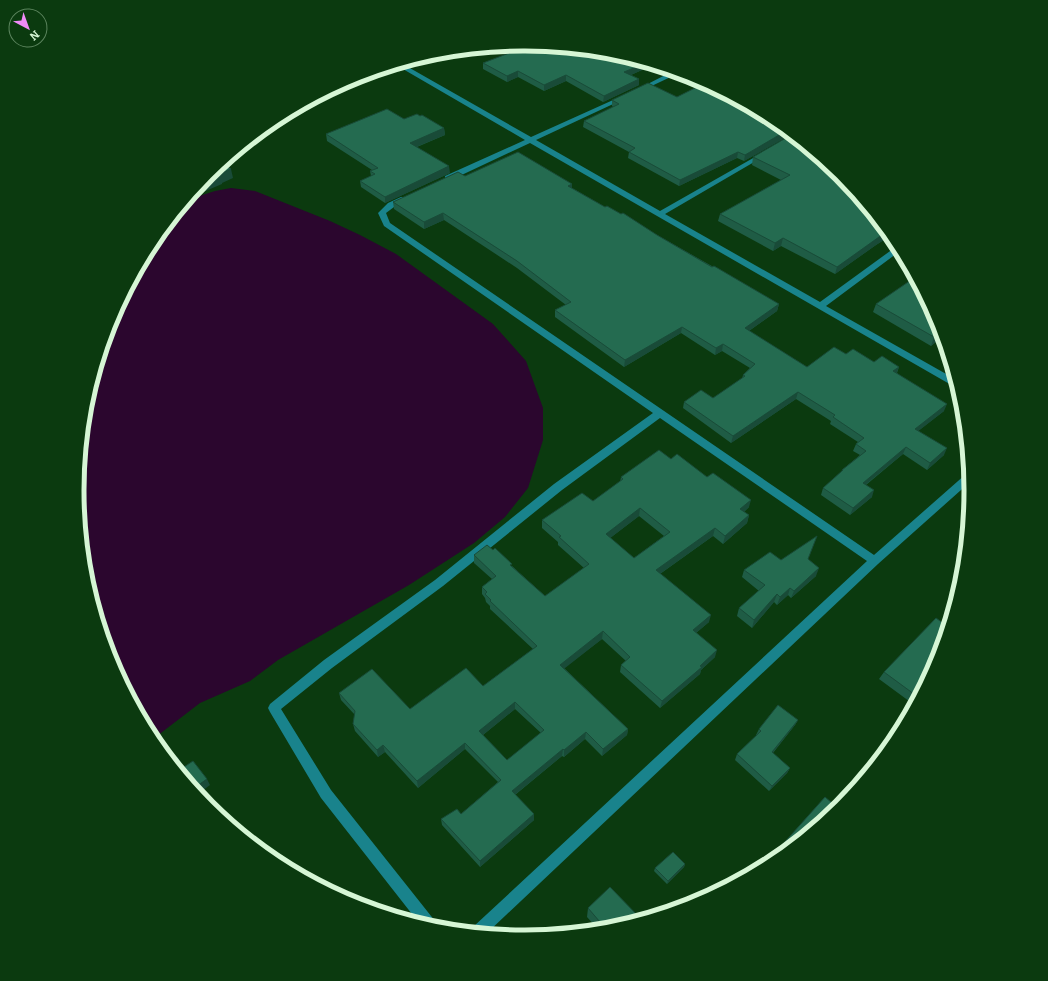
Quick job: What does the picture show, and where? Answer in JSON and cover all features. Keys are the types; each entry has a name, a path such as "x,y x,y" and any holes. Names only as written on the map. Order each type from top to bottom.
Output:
{"street":[{"path":"404,68 950,380"},
{"path":"440,182 669,76"},
{"path":"660,214 773,148"},
{"path":"412,195 391,205 382,213 387,224 874,561"},
{"path":"820,306 893,252"},
{"path":"424,919 326,794 274,708 328,664 439,583 558,487 660,413"},
{"path":"483,928 874,561 964,482"}],"shaded area":[{"path":"231,188 255,191 330,221 360,235 396,254 493,324 526,361 543,408 543,440 528,488 505,517 474,543 409,585 278,660 250,681 200,703 159,735 143,710 118,659 99,604 88,548 85,519 84,490 88,433 99,377 108,349 118,322 143,271 175,223 194,201 198,196"}],"building":[{"path":"513,51 553,52 610,59 638,66 624,72 639,79 604,96 566,75 544,85 518,71 507,76 483,63"},
{"path":"648,83 677,97 698,87 744,110 781,134 745,155 738,152 680,180 629,152 635,148 584,121 619,104 612,100"},
{"path":"387,109 404,119 417,114 420,116 422,115 444,128 410,143 449,166 385,197 360,181 375,174 370,171 378,168 326,134"},
{"path":"786,138 814,160 835,180 873,223 881,235 837,267 783,238 775,243 720,214 790,175 753,157"},
{"path":"518,152 572,184 568,186 605,207 607,206 621,214 623,213 657,235 779,304 745,328 807,367 834,347 846,354 853,349 874,362 882,356 899,367 893,371 947,404 915,429 947,448 930,463 906,447 863,483 874,490 853,508 823,488 842,470 866,451 856,444 864,438 833,417 835,415 798,392 733,436 684,402 701,390 713,398 745,376 743,375 755,364 723,344 716,348 682,327 625,360 555,310 571,302 517,261 443,213 424,222 393,202 458,172 465,176"},
{"path":"227,166 231,169 220,174"},
{"path":"910,281 935,336 934,337 876,304"},
{"path":"659,450 671,459 677,454 707,477 713,473 751,500 740,509 749,515 725,536 715,528 656,570 711,615 693,630 717,650 700,666 702,667 662,701 621,665 630,657 603,631 560,665 628,729 603,749 586,732 512,791 534,814 480,861 441,819 457,809 461,814 501,780 465,743 417,781 383,745 377,750 353,724 355,711 339,693 372,669 410,709 466,668 483,686 537,646 490,601 491,600 485,594 487,592 482,587 496,576 474,555 487,545 493,550 495,548 512,564 510,565 545,596 589,564 559,537 561,536 542,520 582,493 593,501 623,479 621,477","holes":["640,508 670,532 634,558 606,534","515,702 544,730 507,760 479,731"]},
{"path":"817,536 808,559 819,568 794,591 790,588 780,597 777,594 754,620 739,608 765,585 744,570 770,552 781,560"},
{"path":"936,618 943,623 930,659 913,694 884,672"},
{"path":"778,705 798,720 772,752 790,768 772,786 737,754 761,731 759,729"},
{"path":"177,757 184,767 193,761 207,779 198,785 175,758"},
{"path":"825,797 833,803 814,821 792,839 783,844"},
{"path":"673,852 685,864 668,881 655,868"},
{"path":"610,887 637,915 598,924 600,922 588,908"}]}
